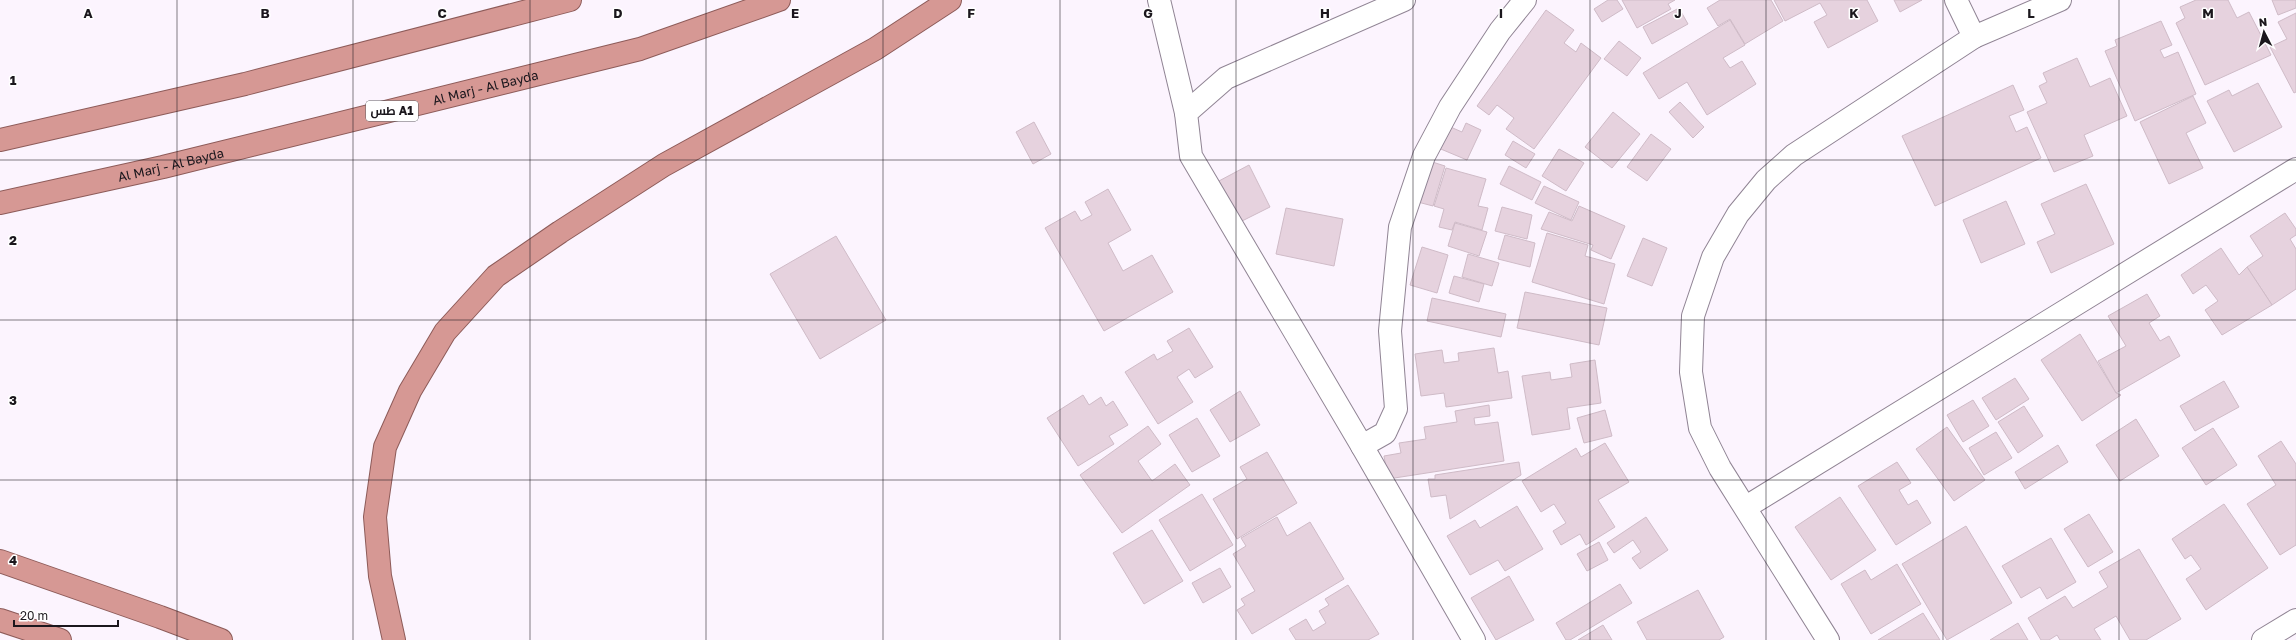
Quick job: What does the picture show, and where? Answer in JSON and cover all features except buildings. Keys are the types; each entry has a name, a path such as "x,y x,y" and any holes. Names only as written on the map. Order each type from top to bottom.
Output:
{"highway":[{"path":"0,140 245,84 570,0"},
{"name":"Al Marj - Al Bayda","path":"0,203 163,167 640,49 779,0"},
{"path":"394,640 380,576 375,517 385,447 410,391 445,332 496,276 560,232 664,165 875,49 950,0"},
{"path":"0,561 160,617 220,640"},
{"path":"0,620 60,640"},
{"path":"0,629 18,640"}],"street":[{"path":"1159,0 1186,113 1191,156 1362,446 1474,640"},
{"path":"1186,113 1226,78 1404,0"},
{"path":"1362,446 1385,433 1396,409 1390,331 1400,227 1424,156 1450,107 1500,31 1525,0"},
{"path":"1956,0 1974,37"},
{"path":"1828,640 1746,507 1720,468 1700,428 1691,372 1694,316 1713,257 1738,214 1766,180 1794,155 1974,37 2060,0"},
{"path":"1746,507 2296,169"},
{"path":"2263,640 2296,620"}]}
